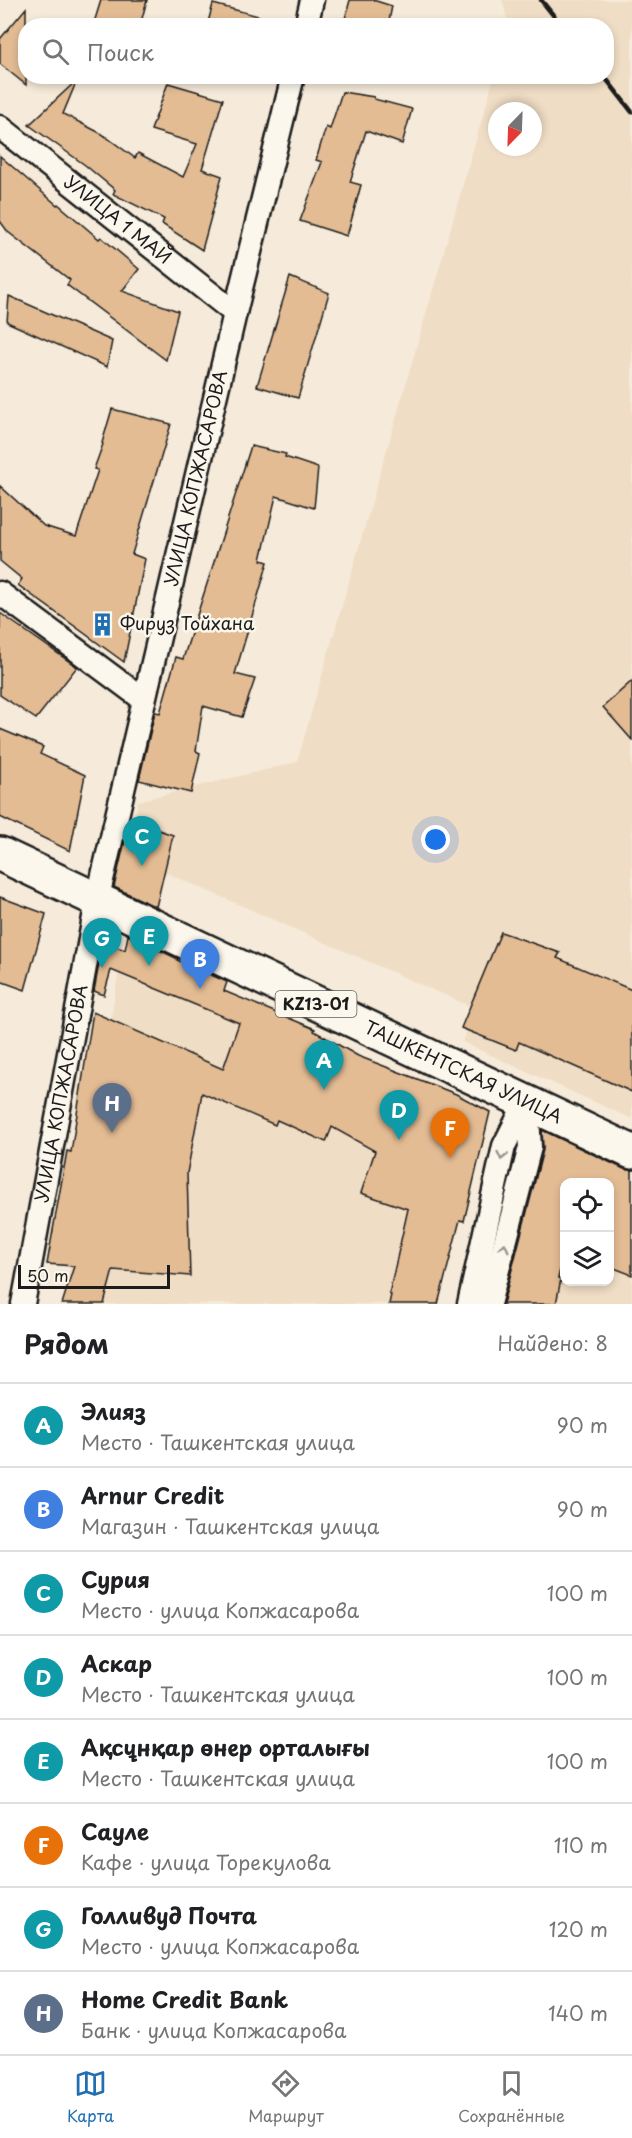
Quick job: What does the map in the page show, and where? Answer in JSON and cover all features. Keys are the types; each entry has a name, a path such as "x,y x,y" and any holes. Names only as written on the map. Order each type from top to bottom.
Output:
{"main road":[{"name":"ТАШКЕНТСКАЯ УЛИЦА","path":"0,854 632,1152"}],"street":[{"path":"308,18 312,0"},
{"name":"УЛИЦА КОПЖАСАРОВА","path":"23,1304 97,901 291,84"},
{"name":"УЛИЦА 1 МАЙ","path":"0,127 235,313"},
{"path":"0,593 144,700"},
{"path":"469,1304 504,1146 526,1102"},
{"path":"489,1304 530,1147 526,1102"}],"shaded area":[{"path":"502,0 632,0 632,1119 462,1042 476,1009 128,856 138,801 297,762 492,84 614,84 614,18 507,18"},
{"path":"120,963 469,1137 431,1304 64,1304"},
{"path":"558,1152 632,1186 632,1304 522,1304"}],"building":[{"path":"101,0 147,0 142,18 95,18"},
{"path":"350,0 373,0 392,6 390,18 345,18"},
{"path":"213,4 266,18 209,18"},
{"path":"26,8 26,18 18,18 18,79 0,64 0,39"},
{"path":"75,84 63,114 102,134 135,158 138,153 183,177 197,144 151,130 168,84 223,99 202,169 222,176 202,250 162,224 164,219 113,194 115,190 85,165 29,125"},
{"path":"342,92 374,97 374,99 412,109 402,144 366,131 350,182 361,185 347,236 300,221 322,162 316,160 326,127 330,129"},
{"path":"0,156 57,205 99,239 101,237 139,269 122,291 178,311 166,360 67,285 70,280 8,232 0,221"},
{"path":"290,277 329,293 298,398 257,386"},
{"path":"9,296 112,341 107,367 7,322"},
{"path":"112,409 171,424 132,554 145,559 124,662 18,585 22,579 0,561 0,486 44,526 76,536 98,470 94,469"},
{"path":"251,446 286,454 285,457 318,468 314,508 276,496 261,560 268,562 235,674 255,679 242,717 203,706 196,751 200,753 191,793 139,780 155,712 160,713 176,657 183,659"},
{"path":"0,613 77,667 36,719 0,695"},
{"path":"632,681 632,740 603,707"},
{"path":"0,729 43,747 40,754 85,775 70,851 0,817"},
{"path":"130,820 173,835 156,907 114,887"},
{"path":"0,897 46,914 25,990 0,981"},
{"path":"501,932 560,953 557,958 632,990 632,1092 519,1042 516,1050 461,1028"},
{"path":"128,935 227,982 224,991 315,1029 314,1031 358,1056 456,1094 490,1112 464,1221 460,1220 438,1304 389,1304 391,1295 389,1294 408,1209 361,1193 375,1151 332,1127 326,1142 277,1120 275,1125 202,1093 187,1173 190,1276 113,1270 104,1304 62,1304 74,1266 47,1264 67,1151 71,1152 93,1012 223,1069 239,1023 111,970 104,995 94,991 103,942 125,950"},
{"path":"542,1130 624,1169 632,1170 632,1275 614,1268 614,1178 560,1178 560,1270 558,1278 560,1284 556,1304 503,1304 543,1150"}],"railway":[{"path":"541,0 556,18"},
{"path":"610,84 632,112"}],"place":[{"name":"Фируз Тойхана","path":"102,624"},
{"name":"Сурия","path":"142,866"},
{"name":"Ақсұнқар өнер орталығы","path":"149,966"},
{"name":"Голливуд Почта","path":"102,968"},
{"name":"Arnur Credit","path":"200,989"},
{"name":"Элияз","path":"324,1090"},
{"name":"Home Credit Bank","path":"112,1133"},
{"name":"Аскар","path":"399,1140"},
{"name":"Сауле","path":"450,1158"}]}
